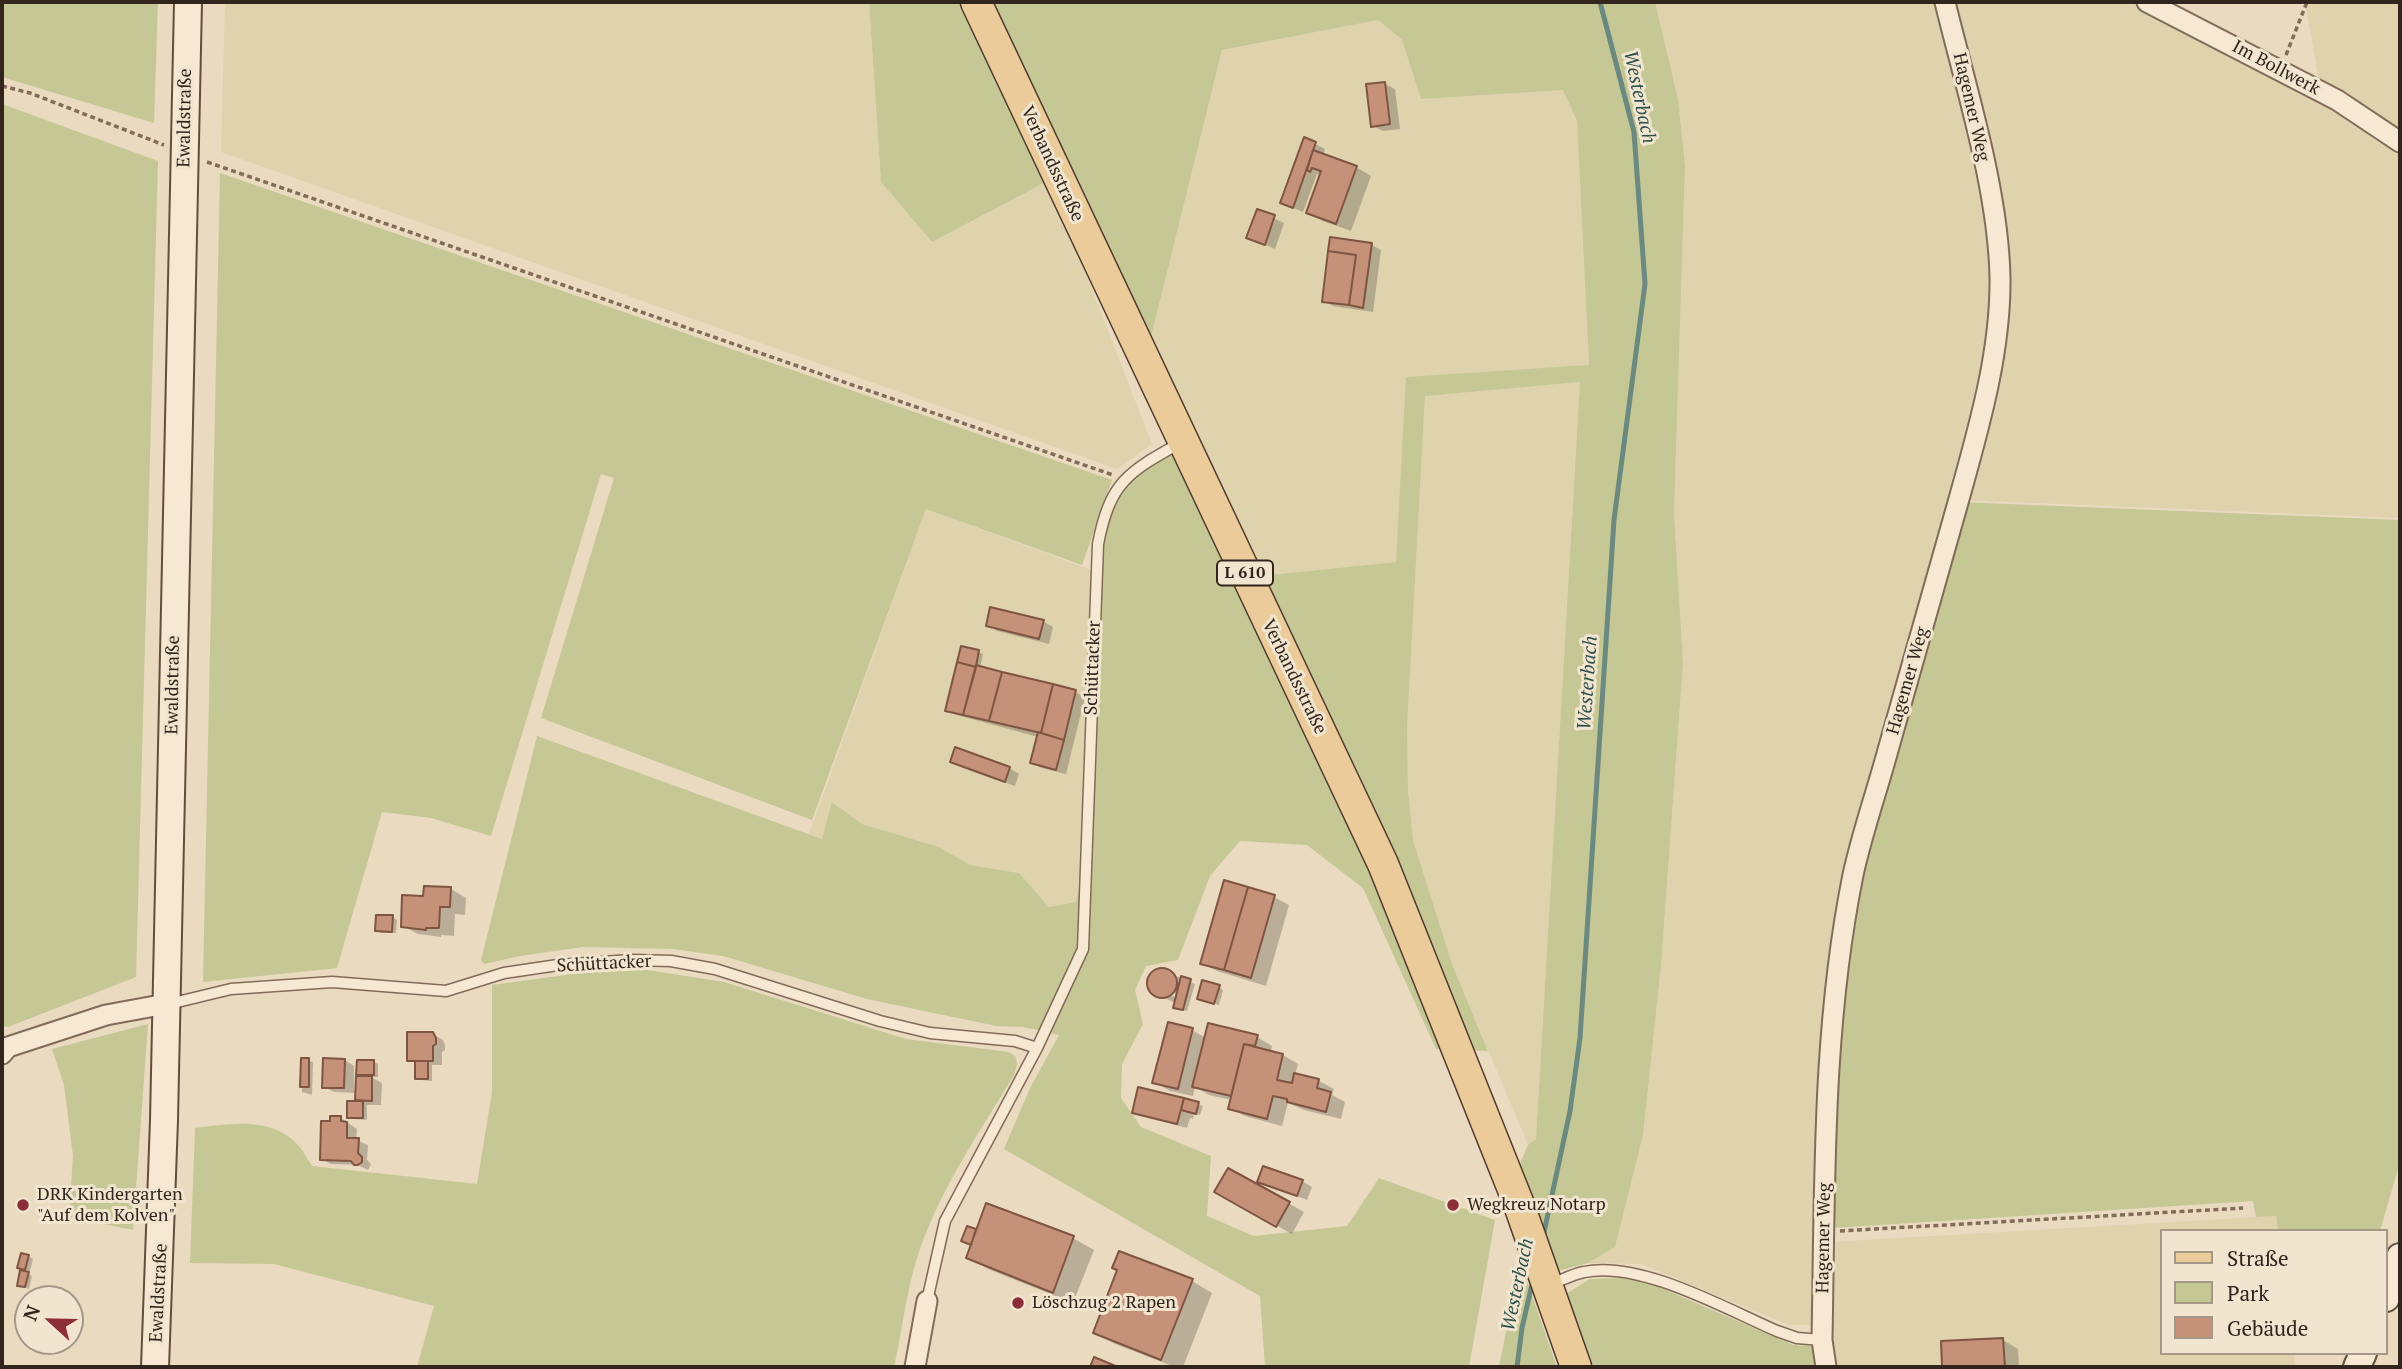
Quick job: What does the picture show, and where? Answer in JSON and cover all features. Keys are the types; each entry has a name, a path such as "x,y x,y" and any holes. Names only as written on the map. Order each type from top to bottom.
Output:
{"main road":[{"name":"Verbandsstraße","path":"976,2 1384,864 1541,1265 1576,1367"}],"street":[{"name":"Ewaldstraße","path":"155,1367 161,1239 188,2"},
{"name":"Hagemer Weg","path":"1826,1367 1822,1340 1828,1076 1839,951 1854,870 1974,443 1992,365 1997,320 1999,257 1990,189 1945,2"},
{"name":"Im Bollwerk","path":"2147,2 2337,100 2400,142"},
{"path":"4,1049 106,1015 166,1004"},
{"path":"2388,1292 2400,1256"},
{"name":"Schüttacker","path":"915,1367 927,1301"}],"lane":[{"name":"Schüttacker","path":"927,1301 945,1221 1037,1048 1083,949 1098,544 1108,506 1117,487 1125,479 1146,462 1182,442"},
{"name":"Schüttacker","path":"166,1004 231,989 332,982 446,991 504,973 558,965 632,960 671,961 715,969 880,1021 930,1033 1015,1041 1037,1048"},
{"path":"1541,1265 1584,1272 1618,1271 1645,1276 1777,1331 1797,1338 1822,1340"}],"path":[{"path":"2280,69 2307,2"},
{"path":"2,86 30,93 184,153 1125,479"},
{"path":"1824,1232 2243,1208"}],"shaded area":[{"path":"225,2 869,2 881,182 932,242 1044,183 1083,266 1152,444 1117,469 221,152"},
{"path":"1655,2 1940,2 1994,231 1990,365 1956,501 1816,1325 1789,1325 1641,1264 1588,1263 1615,1247 1643,1135 1661,966 1683,663 1674,513 1685,165 1678,99"},
{"path":"1947,2 2144,2 2400,143 2400,518 1961,500 2001,280"},
{"path":"2305,2 2400,2 2400,141 2319,81"},
{"path":"1378,20 1402,40 1421,99 1563,90 1577,121 1589,366 1407,377 1397,562 1260,576 1149,345 1222,50"},
{"path":"1580,382 1536,1139 1528,1145 1452,964 1413,840 1408,790 1407,727 1425,395"},
{"path":"926,509 1097,572 1096,817 1076,902 1049,907 1019,873 970,865 939,847 862,824 833,802 822,839 809,834"},
{"path":"2276,1216 2278,1229 2160,1229 2160,1355 2294,1355 2295,1367 1830,1367 1830,1242"}],"green space":[{"path":"2,2 158,2 154,123 2,77"},
{"path":"869,2 959,2 1044,183 932,242 881,182"},
{"path":"989,2 1655,2 1678,99 1685,165 1674,513 1683,663 1661,966 1643,1135 1615,1247 1588,1263 1557,1271 1519,1166 1528,1145 1536,1139 1580,382 1425,396 1407,727 1408,790 1413,840 1452,964 1488,1051 1436,1049 1363,888 1307,845 1240,841 1210,876 1178,960 1146,966 1135,990 1143,1024 1122,1064 1121,1098 1141,1127 1211,1156 1207,1216 1254,1236 1347,1226 1379,1178 1495,1220 1469,1367 1265,1367 1260,1296 1004,1149 1030,1088 1059,1035 1023,1027 996,1026 867,999 723,956 673,949 583,947 484,964 481,960 537,736 822,839 832,802 862,824 939,847 970,865 1019,873 1049,907 1076,902 1094,819 1098,544 1121,493 1137,473 1173,453 1274,665 1260,576 1396,562 1406,377 1589,365 1577,121 1563,90 1421,99 1402,40 1378,20 1222,50 1149,345"},
{"path":"2,104 158,161 136,977 8,1027 2,1026"},
{"path":"220,173 1112,480 1082,565 926,509 812,820 541,718 614,478 601,474 491,836 431,818 382,812 337,968 203,982"},
{"path":"1960,502 2400,520 2400,1162 2381,1229 2278,1229 2276,1216 2256,1217 2253,1201 1833,1228 1832,1074 1860,872"},
{"path":"641,969 724,982 906,1039 1009,1052 1016,1057 1014,1075 956,1170 931,1220 913,1272 894,1367 417,1367 434,1306 274,1264 190,1263 195,1128 235,1124 261,1125 285,1134 298,1145 312,1166 477,1184 492,1092 492,985 595,971"},
{"path":"148,1024 133,1230 69,1217 73,1156 64,1085 52,1049"},
{"path":"1520,1261 1557,1367 1499,1367"},
{"path":"1621,1278 1645,1281 1793,1345 1814,1346 1818,1367 1589,1367 1564,1295 1590,1279"}],"building":[{"path":"1385,82 1390,124 1371,127 1366,84"},
{"path":"1304,137 1316,142 1293,208 1280,203"},
{"path":"1313,150 1357,166 1336,224 1306,213 1321,171 1312,168 1310,172 1307,170"},
{"path":"1257,209 1275,215 1265,245 1246,238"},
{"path":"1330,237 1372,243 1363,308 1349,305 1356,255 1328,251"},
{"path":"1328,251 1356,255 1349,305 1322,302"},
{"path":"990,607 1044,620 1039,639 986,626"},
{"path":"961,646 979,650 976,667 957,662"},
{"path":"957,662 976,667 963,715 945,711"},
{"path":"976,665 1002,672 989,721 963,715"},
{"path":"1002,672 1053,684 1041,733 989,721"},
{"path":"1053,684 1076,690 1064,740 1041,733"},
{"path":"1038,732 1064,740 1056,770 1030,763"},
{"path":"955,747 1010,767 1005,782 950,762"},
{"path":"1224,880 1248,887 1224,970 1200,964"},
{"path":"424,886 451,887 450,907 440,907 439,928 426,930 401,927 402,895 423,896"},
{"path":"1248,887 1275,895 1251,978 1224,970"},
{"path":"376,915 393,915 392,932 375,931"},
{"path":"1162,968 1168,969 1176,977 1176,989 1168,997 1162,998 1156,997 1148,989 1147,983 1148,977 1156,969"},
{"path":"1181,976 1191,979 1183,1010 1173,1008"},
{"path":"1202,980 1220,985 1214,1004 1197,999"},
{"path":"1168,1022 1193,1028 1178,1089 1152,1083"},
{"path":"1208,1023 1258,1035 1255,1046 1244,1044 1231,1096 1192,1087"},
{"path":"407,1032 433,1032 436,1044 433,1046 433,1061 407,1061"},
{"path":"1244,1044 1283,1054 1277,1080 1292,1083 1294,1073 1319,1079 1317,1088 1331,1092 1326,1112 1273,1096 1267,1119 1228,1109"},
{"path":"301,1058 309,1058 309,1087 300,1087"},
{"path":"323,1058 345,1059 344,1088 322,1088"},
{"path":"357,1060 374,1060 374,1075 356,1075"},
{"path":"415,1061 428,1061 428,1079 415,1079"},
{"path":"356,1076 372,1076 372,1101 355,1100"},
{"path":"1138,1087 1184,1098 1177,1124 1132,1113"},
{"path":"1184,1098 1199,1102 1196,1114 1181,1110"},
{"path":"347,1101 363,1101 363,1118 347,1118"},
{"path":"330,1116 341,1116 341,1121 347,1122 347,1138 359,1138 358,1153 362,1162 358,1165 351,1161 320,1160 321,1121 330,1121"},
{"path":"1263,1166 1303,1180 1297,1196 1257,1182"},
{"path":"1228,1168 1290,1202 1276,1227 1214,1192"},
{"name":"Löschzug 2 Rapen","path":"986,1203 1074,1236 1053,1293 966,1258"},
{"path":"967,1226 976,1229 971,1245 961,1241"},
{"path":"1119,1251 1193,1279 1161,1360 1093,1333 1117,1270 1112,1268"},
{"path":"21,1253 29,1255 25,1270 17,1268"},
{"path":"20,1270 29,1272 26,1285 17,1285"},
{"path":"2003,1338 2005,1367 1942,1367 1941,1341"},
{"path":"1094,1357 1118,1367 1090,1367"}],"waterway":[{"name":"Westerbach","path":"1543,1237 1570,1111 1580,1038 1614,520 1645,284 1634,132 1600,2"},
{"name":"Westerbach","path":"1517,1367 1522,1328 1533,1280"}],"place":[{"name":"DRK Kindergarten \"Auf dem Kolven\"","path":"23,1205"},
{"name":"Wegkreuz Notarp","path":"1453,1205"},
{"name":"Löschzug 2 Rapen","path":"1018,1303"}]}
